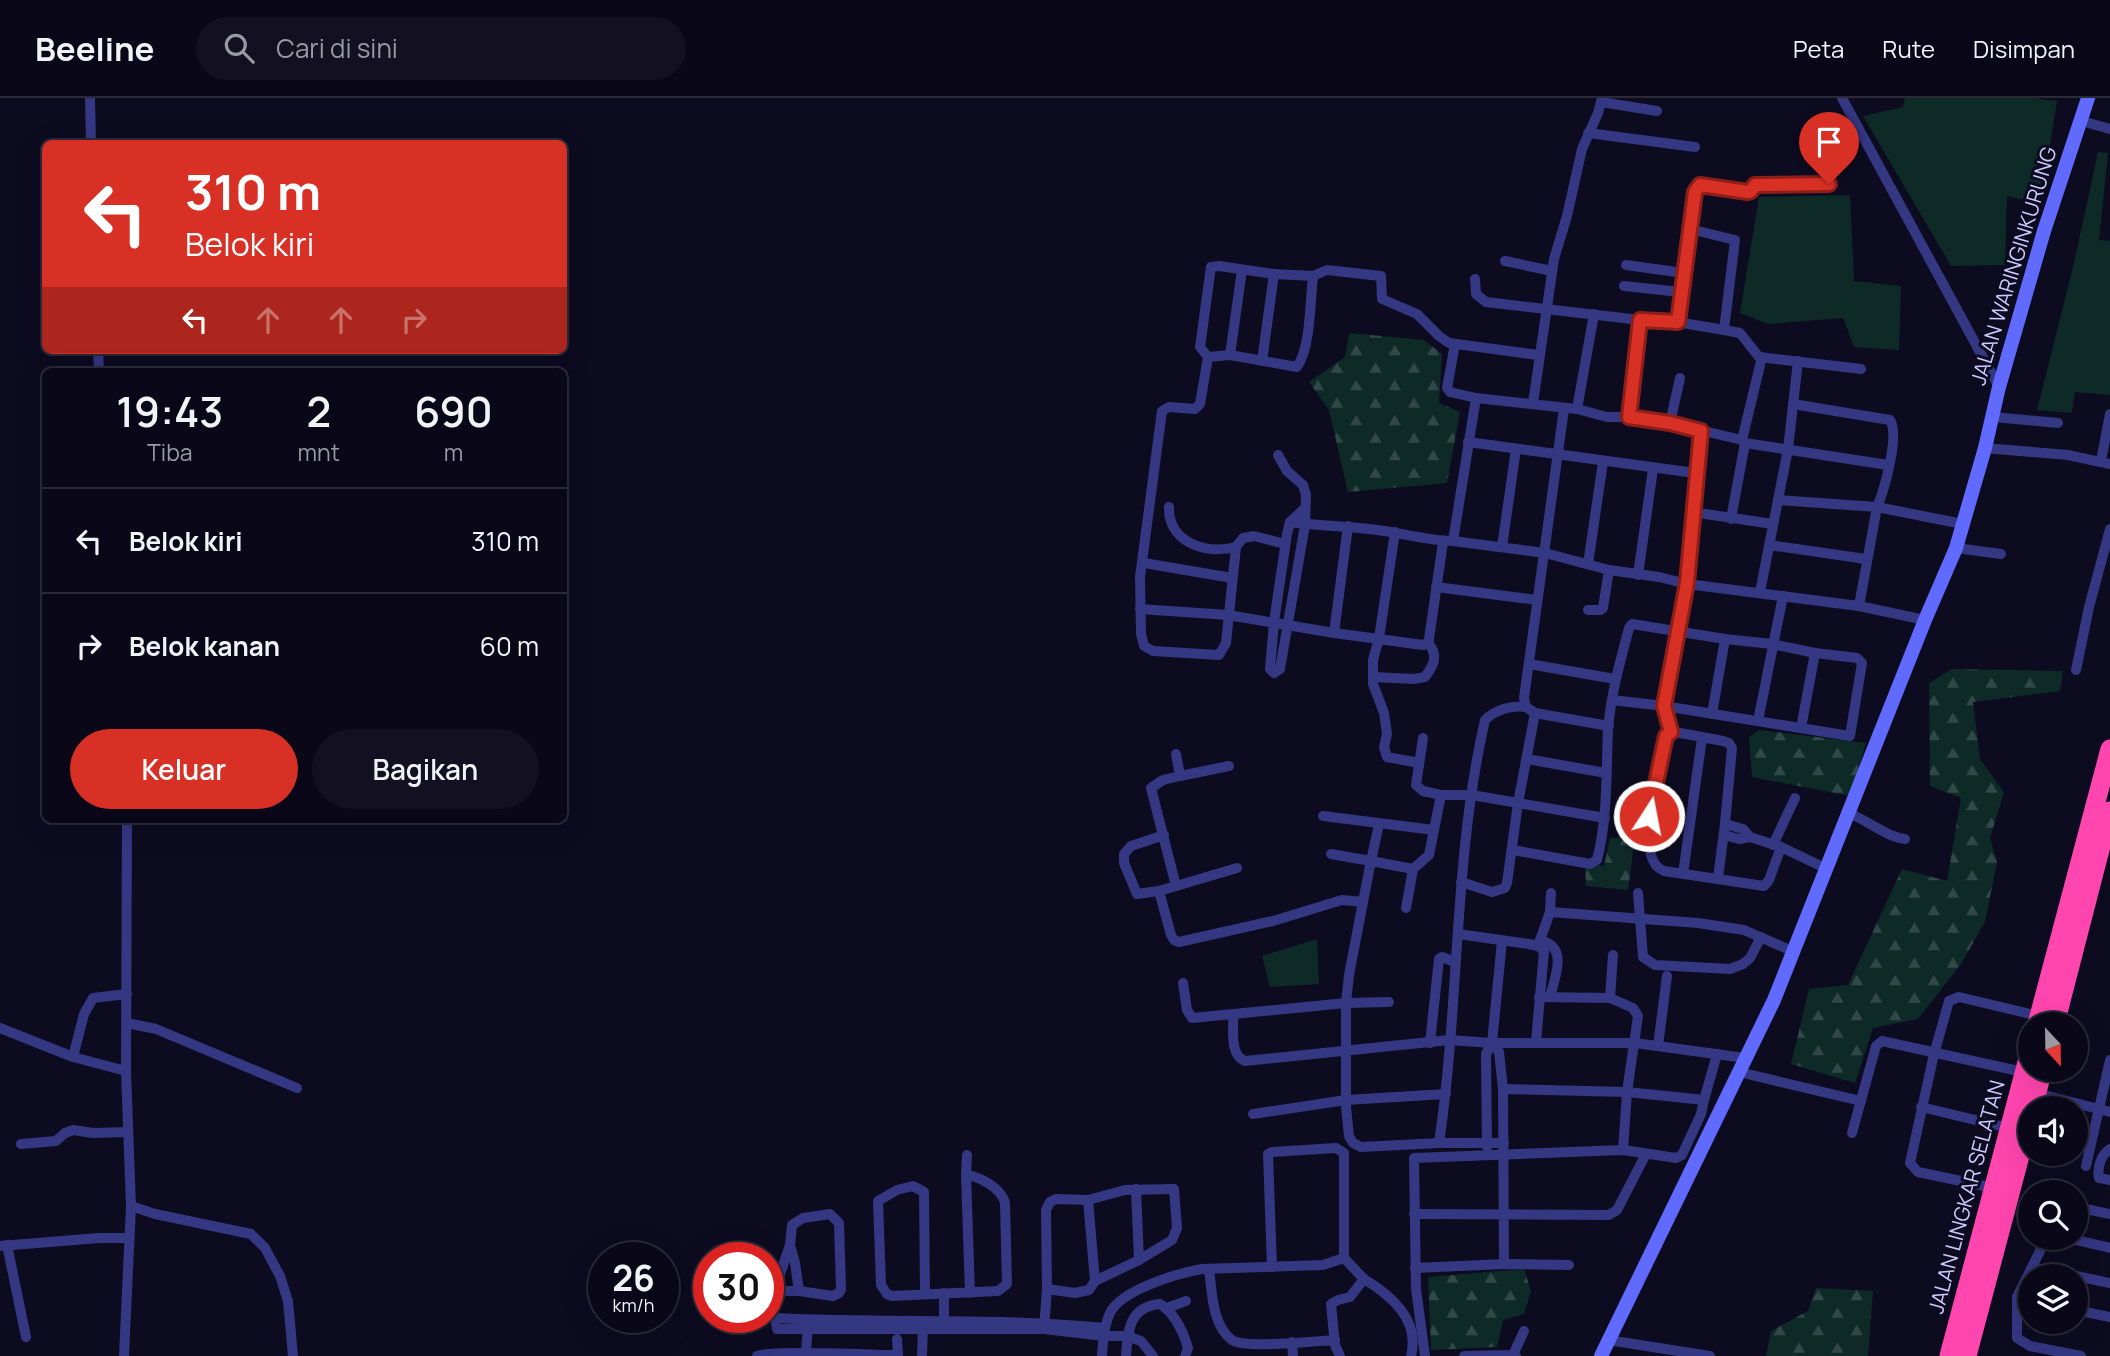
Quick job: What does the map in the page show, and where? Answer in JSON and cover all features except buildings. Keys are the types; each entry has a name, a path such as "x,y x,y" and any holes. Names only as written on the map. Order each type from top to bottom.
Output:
{"highway":[{"path":"2046,1012 2110,749"},
{"path":"2047,1012 2110,811"},
{"name":"JALAN LINGKAR SELATAN","path":"1950,1356 2009,1128 2028,1082"},
{"name":"JALAN LINGKAR SELATAN","path":"1967,1356 2018,1163"}],"street":[{"path":"90,98 90,140"},
{"path":"1842,98 1999,387"},
{"name":"JALAN WARINGINKURUNG","path":"1601,1356 1774,1000 1791,951 1956,548 2044,231 2088,98"},
{"path":"1532,403 1552,271 1576,169 1588,132 1602,100 1657,111"},
{"path":"2081,121 2110,129"},
{"path":"1588,132 1695,147"},
{"path":"1678,322 1695,192 1700,185 1748,192 1755,185 1829,184"},
{"path":"1690,229 1735,240 1724,330"},
{"path":"1505,261 1552,271"},
{"path":"1285,544 1254,536 1243,538 1236,547 1226,643 1219,655 1153,651 1144,646 1140,577 1144,564 1162,411 1169,407 1198,407 1208,357 1200,347 1209,269 1217,265 1274,274 1313,276 1327,270 1381,276 1382,299 1417,314 1439,336 1455,344 1538,355"},
{"path":"1626,265 1684,273"},
{"path":"1230,355 1242,270"},
{"path":"1262,362 1274,274"},
{"path":"1208,357 1230,355 1295,368 1299,366 1308,331 1313,276"},
{"path":"1475,279 1476,295 1486,302 1678,322 1724,330 1740,333 1762,358 1861,369"},
{"path":"1624,286 1681,292"},
{"path":"1577,409 1594,314"},
{"path":"1629,417 1640,320"},
{"path":"1455,344 1447,390 1476,398 1532,403 1577,409 1601,416 1670,423 1744,441 1888,465"},
{"path":"1731,519 1762,358"},
{"path":"1760,592 1788,449 1798,361"},
{"path":"1670,423 1680,378"},
{"path":"1373,677 1425,677 1435,657 1434,650 1428,643 1436,587 1448,541 1476,398"},
{"path":"1793,404 1890,420 1894,431 1866,559 1859,606"},
{"path":"1461,882 1492,892 1505,888 1527,759 1530,710 1524,698 1564,409"},
{"path":"1985,448 2068,455 2105,462 2110,414"},
{"path":"1993,416 2058,423"},
{"path":"1671,732 1664,706 1687,583 1695,473 1701,431"},
{"path":"1468,442 1695,473"},
{"path":"1502,547 1516,449"},
{"path":"1278,456 1287,471 1305,488 1305,524 1280,669 1274,673 1270,670 1274,622 1285,544 1290,522 1304,509"},
{"path":"1588,564 1603,461"},
{"path":"1638,575 1653,469"},
{"path":"1778,500 1877,507 1963,524"},
{"path":"1169,506 1171,527 1185,541 1226,550 1236,547"},
{"path":"1692,512 1773,524"},
{"path":"1290,522 1348,526 1545,553 1609,570 1859,606 1925,620"},
{"path":"1334,633 1348,526"},
{"path":"2076,670 2089,607 2110,529"},
{"path":"1395,532 1379,638 1373,660 1373,684 1384,713 1387,734 1384,747 1387,757 1419,763"},
{"path":"1769,545 1866,559"},
{"path":"1956,548 2001,554"},
{"path":"1144,564 1232,578"},
{"path":"1588,610 1603,608 1609,570"},
{"path":"1436,587 1537,600"},
{"path":"1758,721 1783,596"},
{"path":"1140,609 1228,615 1334,633 1415,644 1428,643"},
{"path":"1513,850 1592,864 1598,859 1605,818 1612,700 1615,679 1631,625 1638,623 1725,639 1772,644 1857,658 1863,663 1853,733 1849,736 1612,700"},
{"path":"1712,714 1725,639"},
{"path":"1801,728 1815,653"},
{"path":"1529,664 1615,679"},
{"path":"1439,1143 1446,1094 1461,882 1476,757 1485,720 1500,710 1515,706 1609,726"},
{"path":"1718,878 1732,748 1726,741 1671,732 1666,736 1651,800 1649,835 1652,857 1656,866 1664,872 1764,886 1769,880 1777,846 1795,798"},
{"path":"1423,738 1416,785 1418,788 1441,795 1472,795 1605,818"},
{"path":"1683,874 1702,738"},
{"path":"1176,754 1180,776"},
{"path":"1527,759 1606,773"},
{"path":"1176,886 1151,788 1163,780 1229,766"},
{"path":"1406,908 1413,869 1429,855 1441,795"},
{"path":"1849,813 1891,836 1905,839"},
{"path":"1323,816 1434,830"},
{"path":"124,1356 131,1206 126,1071 127,823"},
{"path":"1379,824 1347,984 1346,1100 1349,1136 1356,1145 1439,1143 1487,1149"},
{"path":"1725,830 1743,829 1750,836 1825,868"},
{"path":"1164,835 1131,846 1124,857 1135,893 1160,891 1237,868"},
{"path":"1331,854 1413,869"},
{"path":"1160,891 1171,935 1179,942 1273,921 1342,900 1363,902"},
{"path":"1536,1042 1544,997 1545,954 1539,943 1549,912 1551,893"},
{"path":"1638,893 1643,957 1655,965 1723,970 1735,968 1750,958 1761,937"},
{"path":"1549,912 1698,923 1744,930 1791,951"},
{"path":"1458,934 1539,943"},
{"path":"1487,1149 1486,1054 1492,1044 1502,940"},
{"path":"1610,998 1613,955"},
{"path":"1430,1043 1439,959 1442,957 1455,962"},
{"path":"1658,1046 1667,976"},
{"path":"1183,983 1187,1010 1192,1018 1346,1003 1389,1002"},
{"path":"73,1056 84,1014 93,998 127,994"},
{"path":"1994,1188 1918,1172 1910,1163 1934,1054 1947,1005 1952,998 1959,996 2018,1013"},
{"path":"1544,997 1610,998 1637,1012 1623,1150"},
{"path":"1233,1015 1235,1053 1241,1060 1254,1061 1449,1040 1492,1044 1635,1042 1717,1054 1742,1065 1861,1101"},
{"path":"1432,1017 1452,1019"},
{"path":"127,1023 156,1029 297,1088"},
{"path":"0,1028 73,1056 126,1071"},
{"path":"1852,1133 1876,1046 1880,1041 1885,1040 1934,1054 2018,1068"},
{"path":"1492,1044 1499,1052 1503,1089 1504,1264"},
{"path":"1413,1158 1504,1149 1623,1150 1676,1158 1682,1155 1700,1114 1717,1054"},
{"path":"2088,1153 2110,1060"},
{"path":"1503,1089 1627,1092 1704,1100"},
{"path":"1253,1114 1346,1100 1446,1094"},
{"path":"1921,1107 2009,1128"},
{"path":"1487,1110 1503,1108"},
{"path":"2088,1108 2110,1112"},
{"path":"21,1144 56,1141 73,1130 93,1133 128,1132"},
{"path":"1413,1143 1416,1180 1415,1268 1425,1356"},
{"path":"1272,1267 1268,1154 1336,1148 1344,1153 1344,1258 1405,1314 1410,1322 1413,1338 1410,1356"},
{"path":"2110,1149 2101,1158 2098,1175 2099,1178 2110,1180"},
{"path":"1414,1214 1612,1214 1617,1210 1646,1154"},
{"path":"967,1155 970,1293"},
{"path":"925,1294 925,1194 922,1189 913,1186 897,1190 878,1201 881,1284 890,1295 998,1292 1007,1284 1005,1203 1002,1195 978,1177 966,1175"},
{"path":"1045,1326 1048,1204 1056,1199 1088,1200 1125,1189 1171,1187 1175,1191 1175,1236 1172,1240 1139,1261 1096,1281 1090,1290 1083,1293 1047,1289"},
{"path":"1136,1189 1139,1261"},
{"path":"1088,1200 1096,1281"},
{"path":"131,1206 155,1214 251,1234 269,1255 280,1276 288,1301 293,1356"},
{"path":"2088,1209 2110,1214"},
{"path":"784,1262 790,1245 792,1224 803,1218 830,1214 838,1220 840,1291 833,1296 784,1291"},
{"path":"26,1337 4,1246 129,1238"},
{"path":"2088,1243 2110,1248"},
{"path":"790,1245 799,1291"},
{"path":"1102,1356 1110,1312 1118,1303 1154,1284 1183,1273 1205,1269 1323,1265 1344,1258"},
{"path":"1415,1268 1504,1264 1569,1265"},
{"path":"1205,1269 1222,1328 1232,1340 1249,1345 1335,1340"},
{"path":"1340,1356 1330,1312 1331,1304 1350,1297 1364,1279"},
{"path":"2088,1279 2110,1283"},
{"path":"944,1293 944,1322"},
{"path":"2017,1297 2017,1338 2030,1346 2081,1356"},
{"path":"1167,1308 1186,1301"},
{"path":"1126,1356 1124,1336 1134,1316 1148,1305 1160,1304 1167,1308 1187,1344 1188,1353 1185,1356"},
{"path":"2088,1312 2110,1317"},
{"path":"784,1320 808,1324 1045,1326"},
{"path":"923,1326 944,1322 1106,1329 1141,1341 1153,1356"},
{"path":"806,1352 808,1324"},
{"path":"922,1356 923,1326"},
{"path":"1464,1356 1514,1355 1524,1331"},
{"path":"1108,1356 1110,1341 1124,1336"},
{"path":"757,1356 763,1353 781,1356 806,1352 828,1356 898,1356 897,1339"},
{"path":"1608,1340 1710,1356"},
{"path":"1292,1342 1293,1356"}],"green space":[{"path":"1905,98 2033,98 2057,101 2046,171 2033,202 2007,196 2005,265 1951,266 1863,116 1903,107"},
{"path":"2098,152 2108,153 2099,240 2110,241 2110,395 2075,392 2072,413 2037,410 2074,263"},
{"path":"1850,195 1854,281 1901,286 1899,350 1854,347 1843,318 1768,324 1740,313 1759,197"},
{"path":"1349,333 1424,340 1442,354 1439,403 1460,412 1447,483 1348,492 1329,410 1309,382 1345,357"},
{"path":"1952,669 2063,671 2060,691 1973,702 1980,759 2004,792 1990,838 1997,862 1985,922 1961,964 1918,1019 1873,1028 1855,1083 1791,1064 1809,989 1848,985 1902,869 1947,881 1961,798 1930,786 1929,683"},
{"path":"1759,730 1866,743 1850,796 1752,777 1749,737"},
{"path":"1635,837 1628,890 1586,886 1585,863 1604,866 1610,838"},
{"path":"1317,939 1319,984 1270,987 1262,956"},
{"path":"1524,1269 1531,1291 1524,1314 1503,1320 1497,1347 1431,1350 1428,1277"},
{"path":"1816,1288 1873,1291 1868,1356 1766,1356 1771,1331 1808,1311"}],"route":[{"path":"1649,816 1666,736 1671,732 1664,706 1687,583 1695,473 1701,431 1629,417 1640,320 1678,322 1695,192 1700,185 1748,192 1755,185 1829,184"}]}
